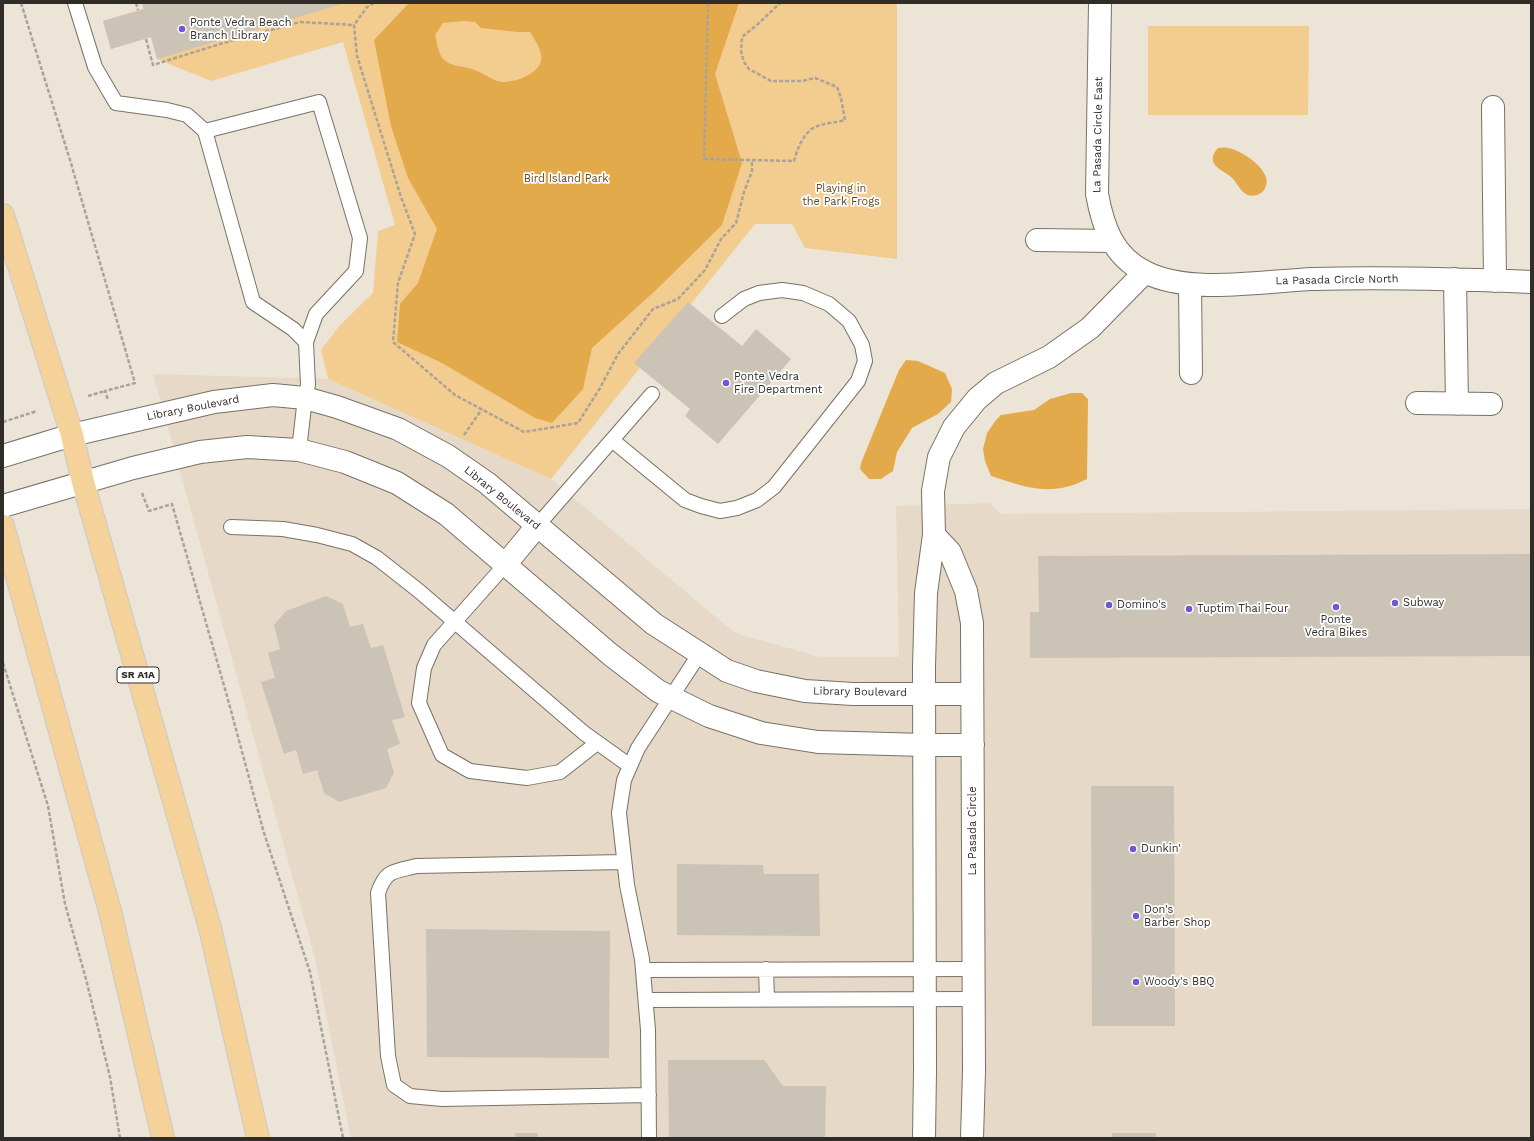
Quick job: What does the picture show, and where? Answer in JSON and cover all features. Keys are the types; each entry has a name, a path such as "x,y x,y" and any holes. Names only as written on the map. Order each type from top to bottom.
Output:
{"main road":[{"name":"SR A1A","path":"3,215 72,435 83,482 210,928 258,1138"},
{"path":"3,526 111,915 163,1138"}],"street":[{"name":"La Pasada Circle East","path":"1100,3 1097,194 1101,218 1111,242 1130,262 1146,272"},
{"path":"1493,107 1495,281"},
{"path":"1037,240 1111,242"},
{"path":"924,1138 924,693 926,593 934,535 933,491 939,457 954,427 977,399 996,383 1049,357 1090,328 1146,272"},
{"name":"La Pasada Circle North","path":"1146,272 1172,282 1208,285 1313,279 1455,279 1531,282"},
{"path":"1455,279 1456,404"},
{"path":"1190,284 1191,373"},
{"name":"Library Boulevard","path":"3,456 116,423 214,402 273,395 305,398 337,407 398,429 448,456 487,483 654,624 727,671 756,682 805,691 853,694 972,694"},
{"path":"1417,403 1491,404"},
{"path":"3,506 133,468 200,452 247,447 299,450 345,462 397,483 446,514 611,655 658,691 709,716 761,733 818,742 973,745"},
{"path":"505,565 537,526"},
{"name":"La Pasada Circle","path":"934,535 950,552 966,591 972,623 974,968 972,1138"}],"lane":[{"path":"75,3 95,67 116,103 167,110 187,115 205,131 253,302 293,329 306,342"},
{"path":"205,131 319,102 360,238 356,270 316,314 306,342 308,385 299,450"},
{"path":"612,440 685,500 702,506 720,510 737,508 757,500 774,487 858,381 865,361 862,345 849,321 829,304 803,292 782,290 759,293 744,299 722,316"},
{"path":"537,526 652,394"},
{"path":"231,527 283,529 317,535 352,544 377,558 420,591 584,734 630,766"},
{"path":"505,565 434,645 424,668 419,703 442,754 470,771 527,778 560,772 597,742"},
{"path":"649,1138 648,1030 646,1000 642,959 627,885 619,813 624,780 638,748 670,697 700,654"},
{"path":"624,862 416,866 390,873 382,881 378,893 388,1056 394,1084 410,1096 442,1099 649,1095"},
{"path":"643,970 974,968"},
{"path":"766,969 768,999"},
{"path":"646,1000 974,999"}],"path":[{"path":"21,3 70,160 135,383 105,391 116,423"},
{"path":"136,3 138,10"},
{"path":"374,3 368,7 354,25 357,56 401,197 416,234 398,282 393,342 455,395 524,432 578,423 600,388 618,354 653,309 678,299 705,270 722,239 736,223 744,192 752,171 752,160"},
{"path":"708,3 704,159 794,161 806,135 815,127 846,120 837,88 815,78 802,81 771,81 749,69 744,62 741,51 742,37 780,3"},
{"path":"146,39 153,65 220,44 300,22 354,25"},
{"path":"462,437 482,409"},
{"path":"133,468 148,511 172,504 227,696 264,833 310,972 343,1138"},
{"path":"3,663 48,806 65,904 86,979 110,1077 120,1138"}],"shaded area":[{"path":"409,3 739,3 715,74 742,163 722,225 656,290 592,348 583,389 552,423 535,418 442,363 397,342 400,304 418,283 437,229 408,178 391,126 374,40","holes":["464,21 475,22 481,28 530,32 538,45 541,54 539,66 529,75 522,78 509,82 500,82 475,70 446,62 440,54 435,35 443,23"]},
{"path":"1218,148 1234,150 1256,163 1266,177 1267,183 1263,191 1257,195 1248,195 1231,177 1219,169 1213,162 1214,154"},
{"path":"906,360 918,361 945,373 952,389 951,402 938,414 912,428 897,452 893,471 881,479 869,479 860,469 861,463 899,370"},
{"path":"153,374 328,379 551,479 735,633 820,657 899,657 896,506 990,503 1000,514 1531,509 1531,1138 351,1138 315,958"},
{"path":"1071,393 1082,393 1088,399 1087,479 1074,485 1062,488 1039,489 991,476 985,461 983,449 987,433 996,420 1001,415 1034,410 1050,399"}],"green space":[{"name":"Bird Island Park","path":"142,3 897,3 897,259 805,248 792,224 755,224 551,479 328,379 321,350 340,325 373,293 378,231 395,225 343,42 211,81 157,59 151,37 111,49 103,21 143,9"},
{"path":"1148,26 1309,26 1308,115 1148,115"}],"building":[{"name":"Ponte Vedra Beach Branch Library","path":"142,3 345,3 157,59 151,37 111,49 103,21 144,9"},
{"path":"688,302 742,346 756,329 791,359 718,444 685,416 690,409 634,363"},
{"path":"1531,554 1531,656 1030,658 1030,612 1039,612 1038,556"},
{"path":"326,596 343,604 350,627 363,624 371,648 383,645 405,717 392,720 400,744 387,749 394,773 386,788 339,802 324,793 317,770 303,774 296,750 284,754 261,682 275,678 268,653 280,649 274,625 286,611"},
{"path":"1091,786 1174,786 1175,1026 1092,1026"},
{"path":"677,864 763,865 764,874 819,874 820,936 677,935"},
{"path":"426,929 610,931 609,1058 427,1057"},
{"path":"668,1060 764,1060 783,1086 826,1086 825,1138 669,1138"},
{"path":"515,1133 538,1133 538,1138 515,1138"},
{"path":"1112,1133 1156,1133 1156,1138 1112,1138"}],"place":[{"name":"Ponte Vedra Beach Branch Library","path":"182,29"},
{"name":"Ponte Vedra Fire Department","path":"726,383"},
{"name":"Subway","path":"1395,603"},
{"name":"Domino's","path":"1109,605"},
{"name":"Ponte Vedra Bikes","path":"1336,607"},
{"name":"Tuptim Thai Four","path":"1189,609"},
{"name":"Dunkin'","path":"1133,849"},
{"name":"Don's Barber Shop","path":"1136,916"},
{"name":"Woody's BBQ","path":"1136,982"}],"park label":[{"name":"Playing in the Park Frogs","path":"841,195"}]}
